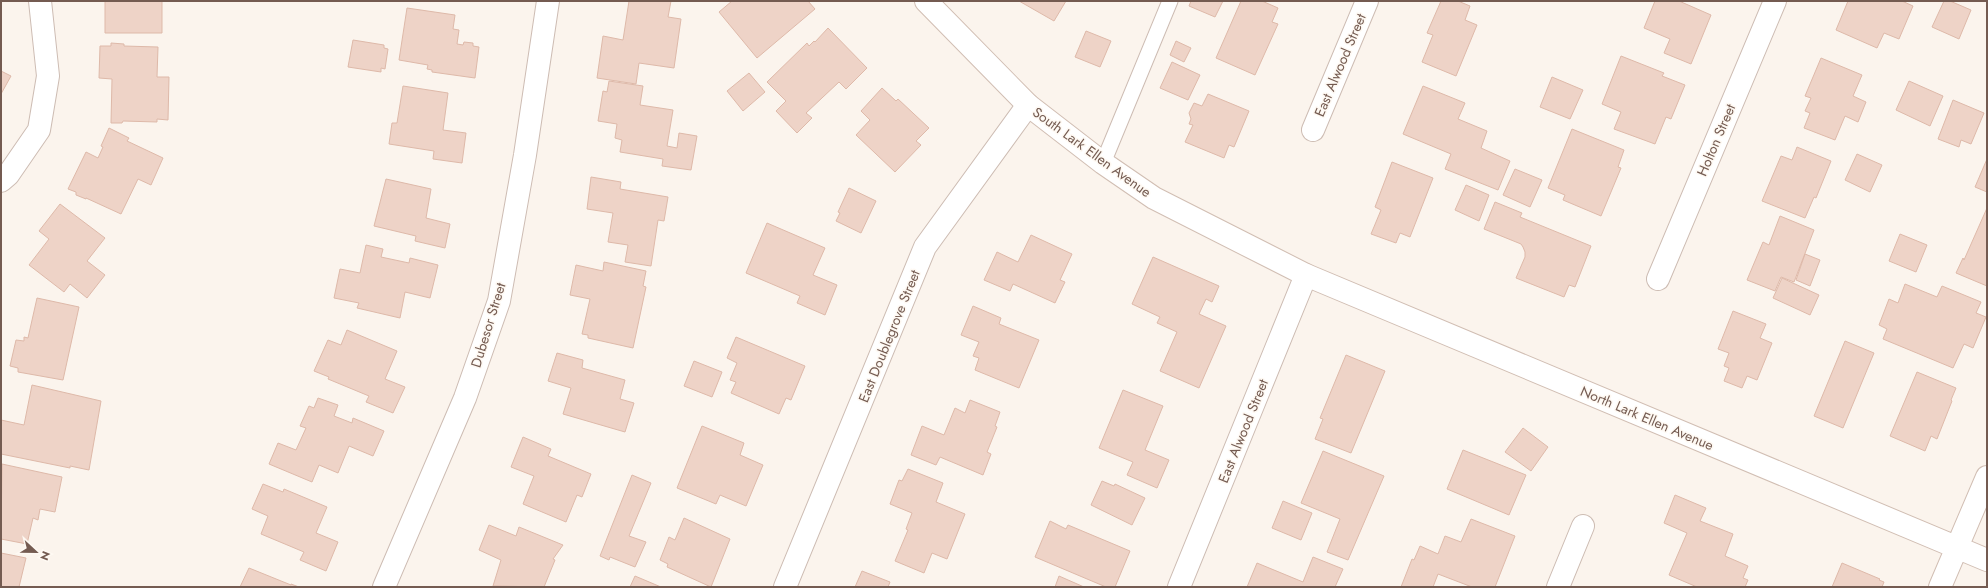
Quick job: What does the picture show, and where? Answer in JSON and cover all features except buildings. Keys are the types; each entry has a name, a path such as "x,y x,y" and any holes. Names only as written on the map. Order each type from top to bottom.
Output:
{"street":[{"path":"1,181 8,176 39,130 48,76 40,1"},
{"name":"Dubesor Street","path":"384,587 465,398 498,301 525,155 548,1"},
{"name":"South Lark Ellen Avenue","path":"926,1 1028,105 1103,163 1154,198 1306,275"},
{"name":"East Alwood Street","path":"1313,130 1367,1"},
{"name":"Holton Street","path":"1658,279 1774,1"},
{"name":"East Doublegrove Street","path":"785,587 925,247 1028,105"},
{"name":"East Alwood Street","path":"1179,587 1306,275"},
{"name":"North Lark Ellen Avenue","path":"1306,275 1987,560"},
{"path":"1940,587 1987,477"},
{"path":"1558,587 1583,526"}],"lane":[{"path":"1103,163 1170,1"}]}
